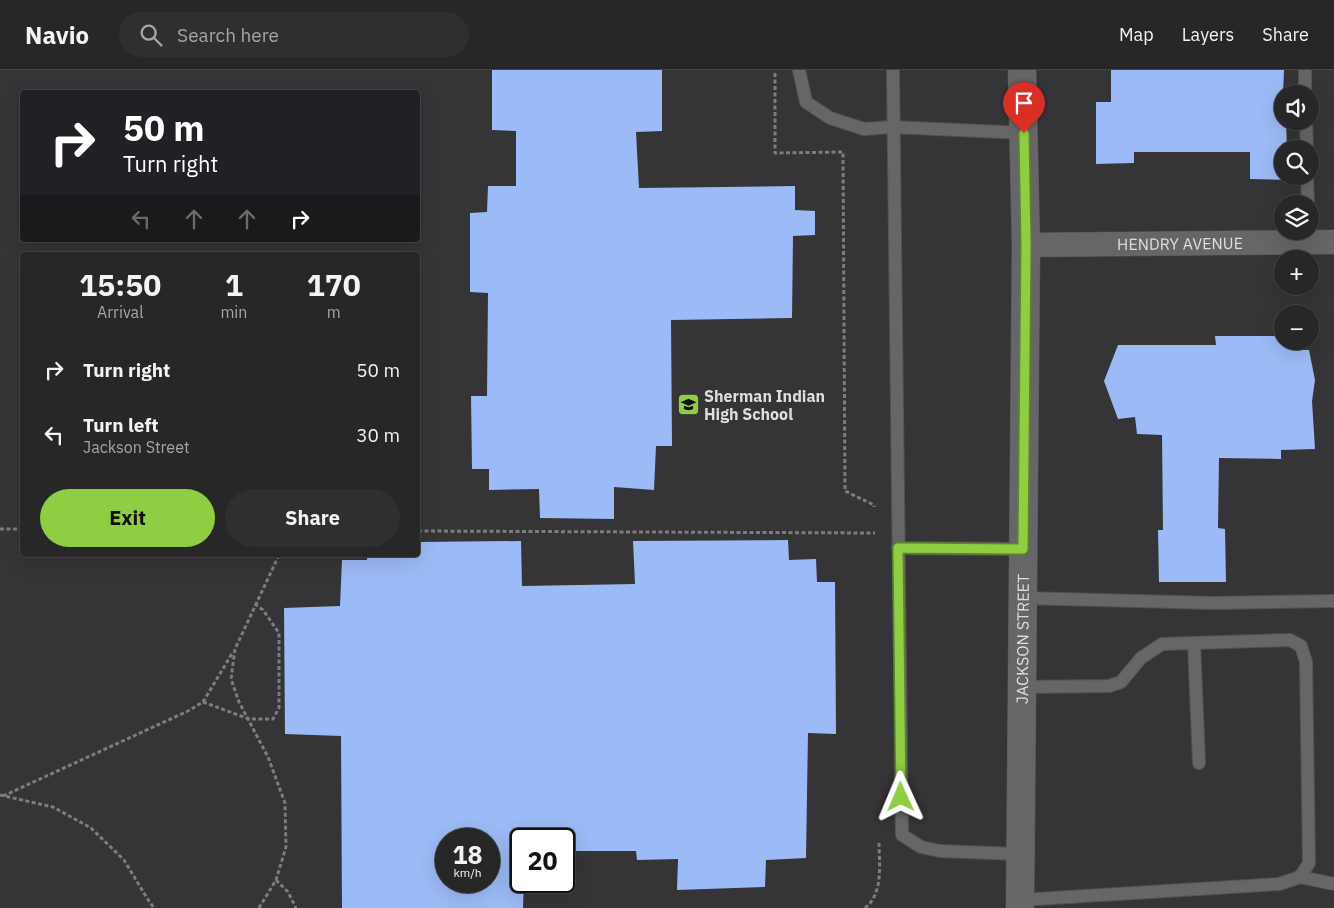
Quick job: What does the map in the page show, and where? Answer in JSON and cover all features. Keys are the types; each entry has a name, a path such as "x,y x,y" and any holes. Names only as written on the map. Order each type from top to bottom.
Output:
{"street":[{"name":"JACKSON STREET","path":"1020,904 1026,245 1022,70"},
{"name":"HENDRY AVENUE","path":"1026,245 1274,238"},
{"name":"HENDRY AVENUE","path":"1319,239 1334,242"}],"lane":[{"path":"799,70 806,102 830,118 864,129 892,127 1024,133"},
{"path":"892,70 902,835 921,847 940,851 1020,854"},
{"path":"1305,70 1305,85"},
{"path":"898,548 1023,549"},
{"path":"1022,598 1214,603 1334,601"},
{"path":"1022,687 1109,686 1121,682 1141,658 1162,644 1290,640 1301,646 1306,662 1309,863 1300,877"},
{"path":"1194,643 1199,763"},
{"path":"1020,904 1120,893 1279,884 1300,877 1334,884"}],"path":[{"path":"775,70 775,153 843,152 845,491 874,505 874,514"},
{"path":"874,524 875,542"},
{"path":"0,529 20,530"},
{"path":"420,531 874,533"},
{"path":"1,796 188,711 203,702 235,649 278,557"},
{"path":"203,702 249,719 273,719 279,708 279,633 263,610 255,604"},
{"path":"235,649 231,679 239,702 268,757 285,803 286,847 276,880 259,908"},
{"path":"1,796 53,807 91,828 124,860 154,908"},
{"path":"865,908 873,902 880,879 879,840"},
{"path":"276,880 288,892 296,908"}],"building":[{"path":"492,70 662,70 662,131 636,132 639,188 795,186 795,210 815,211 815,235 793,236 792,318 671,320 672,446 656,446 654,490 614,487 614,519 540,518 539,489 489,490 489,469 472,469 471,396 487,396 488,293 470,292 470,213 487,212 488,186 516,186 516,131 492,130"},
{"path":"1111,70 1284,70 1283,85 1274,85 1274,130 1286,130 1287,140 1274,140 1274,180 1250,179 1250,152 1134,152 1134,163 1096,164 1096,102 1111,102"},
{"path":"1215,336 1274,336 1274,350 1309,350 1315,380 1312,401 1315,449 1281,450 1281,459 1219,458 1218,528 1225,529 1226,582 1159,582 1158,530 1163,530 1162,435 1137,434 1135,417 1118,419 1104,381 1118,345 1216,345"},
{"path":"788,540 789,560 816,559 817,582 835,582 836,734 808,733 806,858 766,860 765,887 677,890 678,859 637,860 636,851 575,851 575,828 510,828 510,893 524,893 523,908 342,908 341,736 285,734 284,608 340,606 342,560 367,560 367,557 420,557 420,542 521,541 522,586 635,584 633,541"}],"place":[{"name":"Sherman Indian High School","path":"688,405"}],"route":[{"path":"901,797 898,548 1023,549 1026,245 1024,133"}]}
